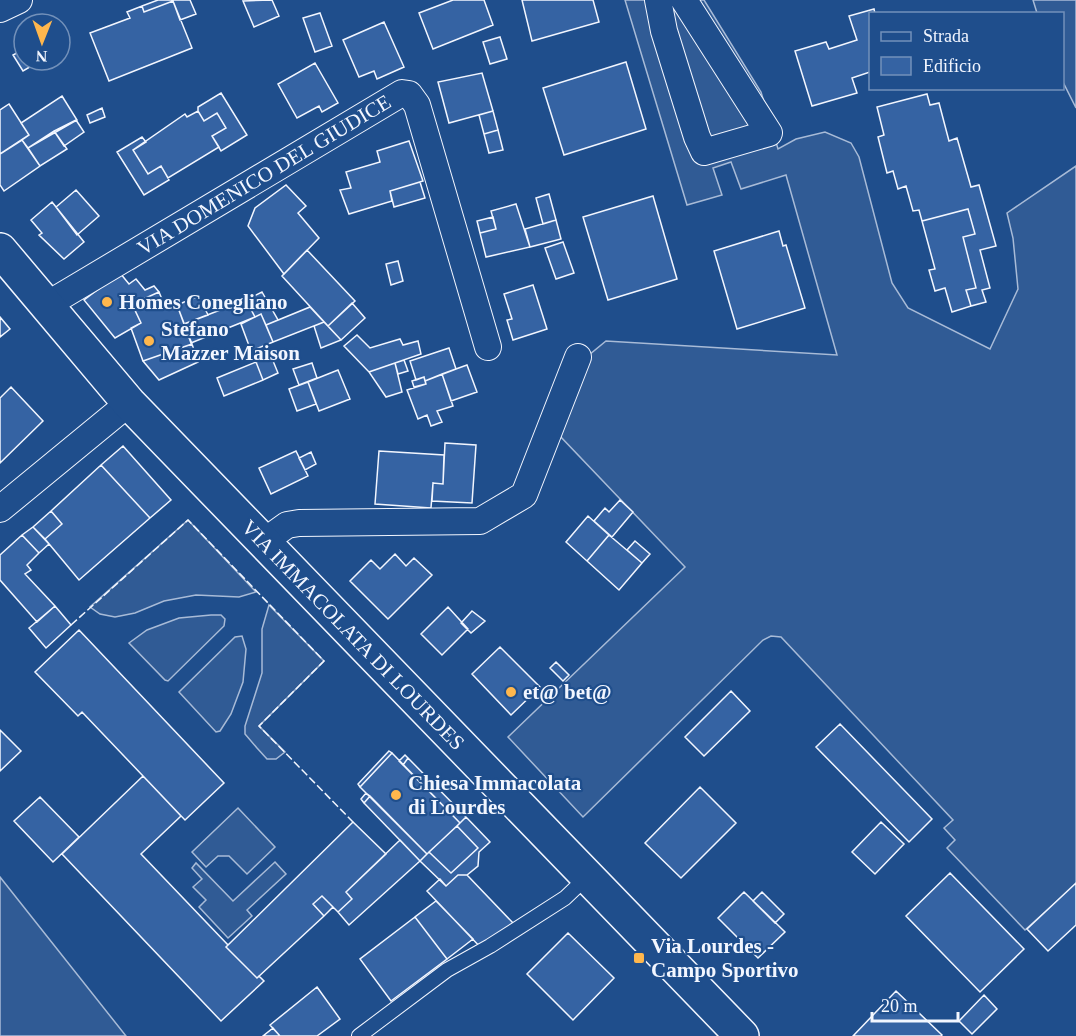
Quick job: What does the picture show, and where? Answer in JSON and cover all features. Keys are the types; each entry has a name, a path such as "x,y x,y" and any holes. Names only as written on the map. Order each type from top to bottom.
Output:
{"street":[{"path":"658,0 696,137 704,152 769,133 684,0"},
{"name":"VIA DOMENICO DEL GIUDICE","path":"45,306 402,93 409,94 417,105 488,347"},
{"name":"VIA IMMACOLATA DI LOURDES","path":"0,250 129,403 262,543 742,1036"},
{"path":"262,543 286,525 299,523 480,521 524,495 578,357"},
{"path":"0,509 129,403"}],"lane":[{"path":"359,1036 447,970 490,946 565,898 587,877"}],"shaded area":[{"path":"625,0 704,0 761,92 778,149 796,139 825,132 851,143 859,157 892,283 908,308 990,349 1018,289 1013,238 1007,213 1076,166 1076,884 1025,930 947,848 955,840 944,828 953,820 781,637 771,636 763,640 583,817 508,737 685,567 559,435 589,355 606,341 837,355 786,175 741,189 731,162 713,168 722,195 687,205"},
{"path":"1033,0 1076,0 1076,108 1064,84 1064,12 1037,12"},
{"path":"188,520 256,592 239,597 196,595 164,601 135,613 115,617 100,614 90,607"},
{"path":"269,605 324,661 259,726 285,752 276,759 267,759 245,734 245,726 262,673 262,629"},
{"path":"221,615 225,619 224,626 168,681 129,643 147,630 179,618"},
{"path":"242,636 246,649 243,682 231,714 220,731 216,732 179,692 235,637"},
{"path":"238,808 275,847 247,874 229,856 218,856 206,867 192,852"},
{"path":"275,862 286,874 247,910 252,916 228,938 199,907 206,900 193,887 202,879 192,868 196,863 233,901"},
{"path":"0,877 126,1036 0,1036"}],"building":[{"path":"158,0 190,0 196,14 180,20 173,1 144,12 142,6"},
{"path":"272,0 279,16 254,27 243,1"},
{"path":"453,0 484,0 493,25 433,49 419,13"},
{"path":"522,0 593,0 599,22 532,41"},
{"path":"173,1 192,48 109,81 90,33 130,18 127,12 142,6 144,12"},
{"path":"874,9 875,12 869,12 869,72 852,78 857,93 812,106 795,51 826,42 829,49 857,40 849,16"},
{"path":"320,13 332,46 315,52 303,18"},
{"path":"384,22 404,67 377,79 374,71 359,77 343,40"},
{"path":"500,37 507,59 490,64 483,42"},
{"path":"626,62 646,129 564,155 543,88"},
{"path":"315,63 338,103 322,112 319,106 297,118 278,84"},
{"path":"482,73 493,111 449,123 438,82"},
{"path":"221,93 247,135 221,151 212,136 226,128 217,113 204,121 198,107"},
{"path":"927,94 930,105 939,103 949,141 957,138 971,187 979,185 996,246 980,250 990,288 982,290 986,302 971,306 966,290 976,288 963,237 975,234 968,209 922,221 919,210 913,211 906,186 898,189 893,171 887,173 878,137 884,135 877,107"},
{"path":"62,96 77,120 28,148 22,140 29,135 21,123"},
{"path":"9,104 29,135 0,154 0,110"},
{"path":"102,108 105,117 90,123 87,115"},
{"path":"198,111 204,121 217,113 226,128 212,136 219,147 168,178 161,166 148,174 133,150 185,114 187,117"},
{"path":"493,111 498,130 484,134 479,115"},
{"path":"76,120 84,132 64,146 54,131"},
{"path":"498,130 503,150 489,153 484,134"},
{"path":"54,131 67,149 40,166 28,148"},
{"path":"142,137 146,142 133,150 148,174 161,166 169,180 144,195 117,152"},
{"path":"22,140 40,166 4,191 0,185 0,154"},
{"path":"409,141 423,181 390,191 392,201 349,214 340,190 351,188 346,172 380,162 377,151"},
{"path":"420,182 425,198 394,207 390,191"},
{"path":"286,185 306,206 298,213 319,238 284,274 248,226 255,208"},
{"path":"76,190 99,216 77,235 56,207"},
{"path":"549,194 556,220 543,224 536,198"},
{"path":"653,196 677,279 608,300 583,217"},
{"path":"52,202 84,242 64,259 39,235 42,233 31,220"},
{"path":"516,204 530,247 486,257 480,233 496,229 491,211"},
{"path":"968,209 975,234 963,237 976,288 966,290 971,306 952,312 945,288 935,291 929,270 935,269 922,221"},
{"path":"493,217 496,229 480,233 477,221"},
{"path":"556,220 561,239 530,247 525,229"},
{"path":"779,231 783,246 786,245 805,308 737,329 714,251"},
{"path":"563,242 574,273 556,279 545,248"},
{"path":"307,250 355,301 328,326 282,276"},
{"path":"398,261 403,281 391,285 386,264"},
{"path":"120,273 129,284 136,279 145,290 154,286 159,292 132,304 141,323 115,338 84,300"},
{"path":"533,285 547,329 513,340 507,320 512,319 504,294"},
{"path":"159,292 166,309 177,305 192,344 143,361 131,328 141,323 132,304"},
{"path":"262,292 278,320 266,325 261,314 255,317 246,300"},
{"path":"199,296 208,315 184,324 177,305"},
{"path":"246,300 255,317 191,343 184,324"},
{"path":"352,303 365,318 341,340 328,326"},
{"path":"310,307 324,322 273,342 266,325"},
{"path":"261,314 273,342 251,351 241,324"},
{"path":"0,317 10,329 0,337"},
{"path":"324,322 341,340 321,348 314,326"},
{"path":"357,335 370,348 400,339 403,345 418,341 421,354 369,372 344,346"},
{"path":"192,344 198,362 159,380 143,361"},
{"path":"449,348 456,369 425,381 424,377 416,380 410,361"},
{"path":"271,356 278,373 263,380 256,362"},
{"path":"404,360 408,371 398,374 395,363"},
{"path":"256,362 263,380 224,396 217,378"},
{"path":"312,363 317,378 299,385 293,369"},
{"path":"395,363 402,392 386,397 369,372"},
{"path":"467,365 477,392 451,401 442,374"},
{"path":"338,370 350,399 319,411 308,382"},
{"path":"442,374 453,406 437,411 442,422 431,426 427,415 418,419 407,390 426,384 425,381"},
{"path":"424,377 426,384 414,387 412,381"},
{"path":"308,382 316,404 297,411 289,389"},
{"path":"11,387 43,421 0,463 0,398"},
{"path":"445,443 476,445 472,503 432,501 433,483 443,484"},
{"path":"123,446 171,500 150,518 101,465"},
{"path":"296,451 308,476 271,494 259,468"},
{"path":"379,451 444,455 443,484 433,483 431,508 375,504"},
{"path":"311,452 316,464 305,470 299,458"},
{"path":"101,465 150,518 79,580 45,539 62,524 51,511"},
{"path":"620,500 633,512 612,537 594,521 605,508 609,512"},
{"path":"51,511 62,524 45,539 33,527"},
{"path":"588,516 609,535 587,561 566,542"},
{"path":"33,527 49,544 39,553 22,535"},
{"path":"22,535 39,553 27,565 31,570 25,574 55,606 37,622 0,580 0,555"},
{"path":"609,535 642,563 619,590 587,561"},
{"path":"635,541 650,554 642,563 627,550"},
{"path":"395,554 406,566 414,558 432,575 388,619 350,581 371,560 380,569"},
{"path":"55,606 71,625 46,648 29,628"},
{"path":"448,607 468,629 442,655 421,634"},
{"path":"472,611 485,621 471,633 461,623"},
{"path":"79,630 224,783 185,820 82,712 78,716 35,672"},
{"path":"500,647 540,687 511,715 472,674"},
{"path":"556,662 569,675 563,681 550,668"},
{"path":"731,691 750,711 704,756 685,737"},
{"path":"840,724 932,819 909,842 816,747"},
{"path":"0,730 21,751 0,771"},
{"path":"389,751 392,753 360,787 358,784"},
{"path":"392,753 460,823 427,854 360,787"},
{"path":"405,755 408,758 403,765 399,761"},
{"path":"408,758 466,817 460,823 403,765"},
{"path":"143,776 181,816 141,854 228,945 226,947 257,978 259,976 264,981 221,1021 62,854"},
{"path":"700,787 736,823 681,878 645,843"},
{"path":"366,793 370,796 364,803 361,799"},
{"path":"370,796 427,854 420,861 364,803"},
{"path":"40,797 79,837 53,862 14,821"},
{"path":"466,817 490,842 479,852 478,866 467,875 458,875 446,886 420,861 429,852 451,873 478,848 457,826"},
{"path":"353,822 386,854 346,892 352,899 338,912 322,896 313,904 324,916 257,978 226,947"},
{"path":"881,822 904,844 875,874 852,852"},
{"path":"457,826 478,848 451,873 429,852"},
{"path":"400,840 420,861 349,925 338,912 352,899 346,892"},
{"path":"950,873 1024,949 980,992 906,916"},
{"path":"458,875 467,875 513,923 483,950 427,891 440,879 446,886"},
{"path":"1076,883 1076,925 1048,951 1027,929"},
{"path":"744,892 785,932 758,958 718,918"},
{"path":"762,892 784,914 775,923 753,901"},
{"path":"322,896 333,907 324,916 313,904"},
{"path":"436,901 473,939 447,959 415,917"},
{"path":"415,917 447,959 391,1001 360,959"},
{"path":"568,933 614,978 573,1020 527,974"},
{"path":"317,987 340,1019 317,1036 280,1036 270,1025"},
{"path":"896,991 942,1035 853,1036"},
{"path":"984,995 997,1009 972,1034 959,1021"},
{"path":"273,1028 280,1036 263,1036"}],"fence":[{"path":"71,625 188,520 324,661 259,726 353,822"}],"place":[{"name":"Homes Conegliano","path":"107,302"},
{"name":"Stefano Mazzer Maison","path":"149,341"},
{"name":"et@ bet@","path":"511,692"},
{"name":"Chiesa Immacolata di Lourdes","path":"396,795"},
{"name":"Via Lourdes - Campo Sportivo","path":"639,958"}]}
